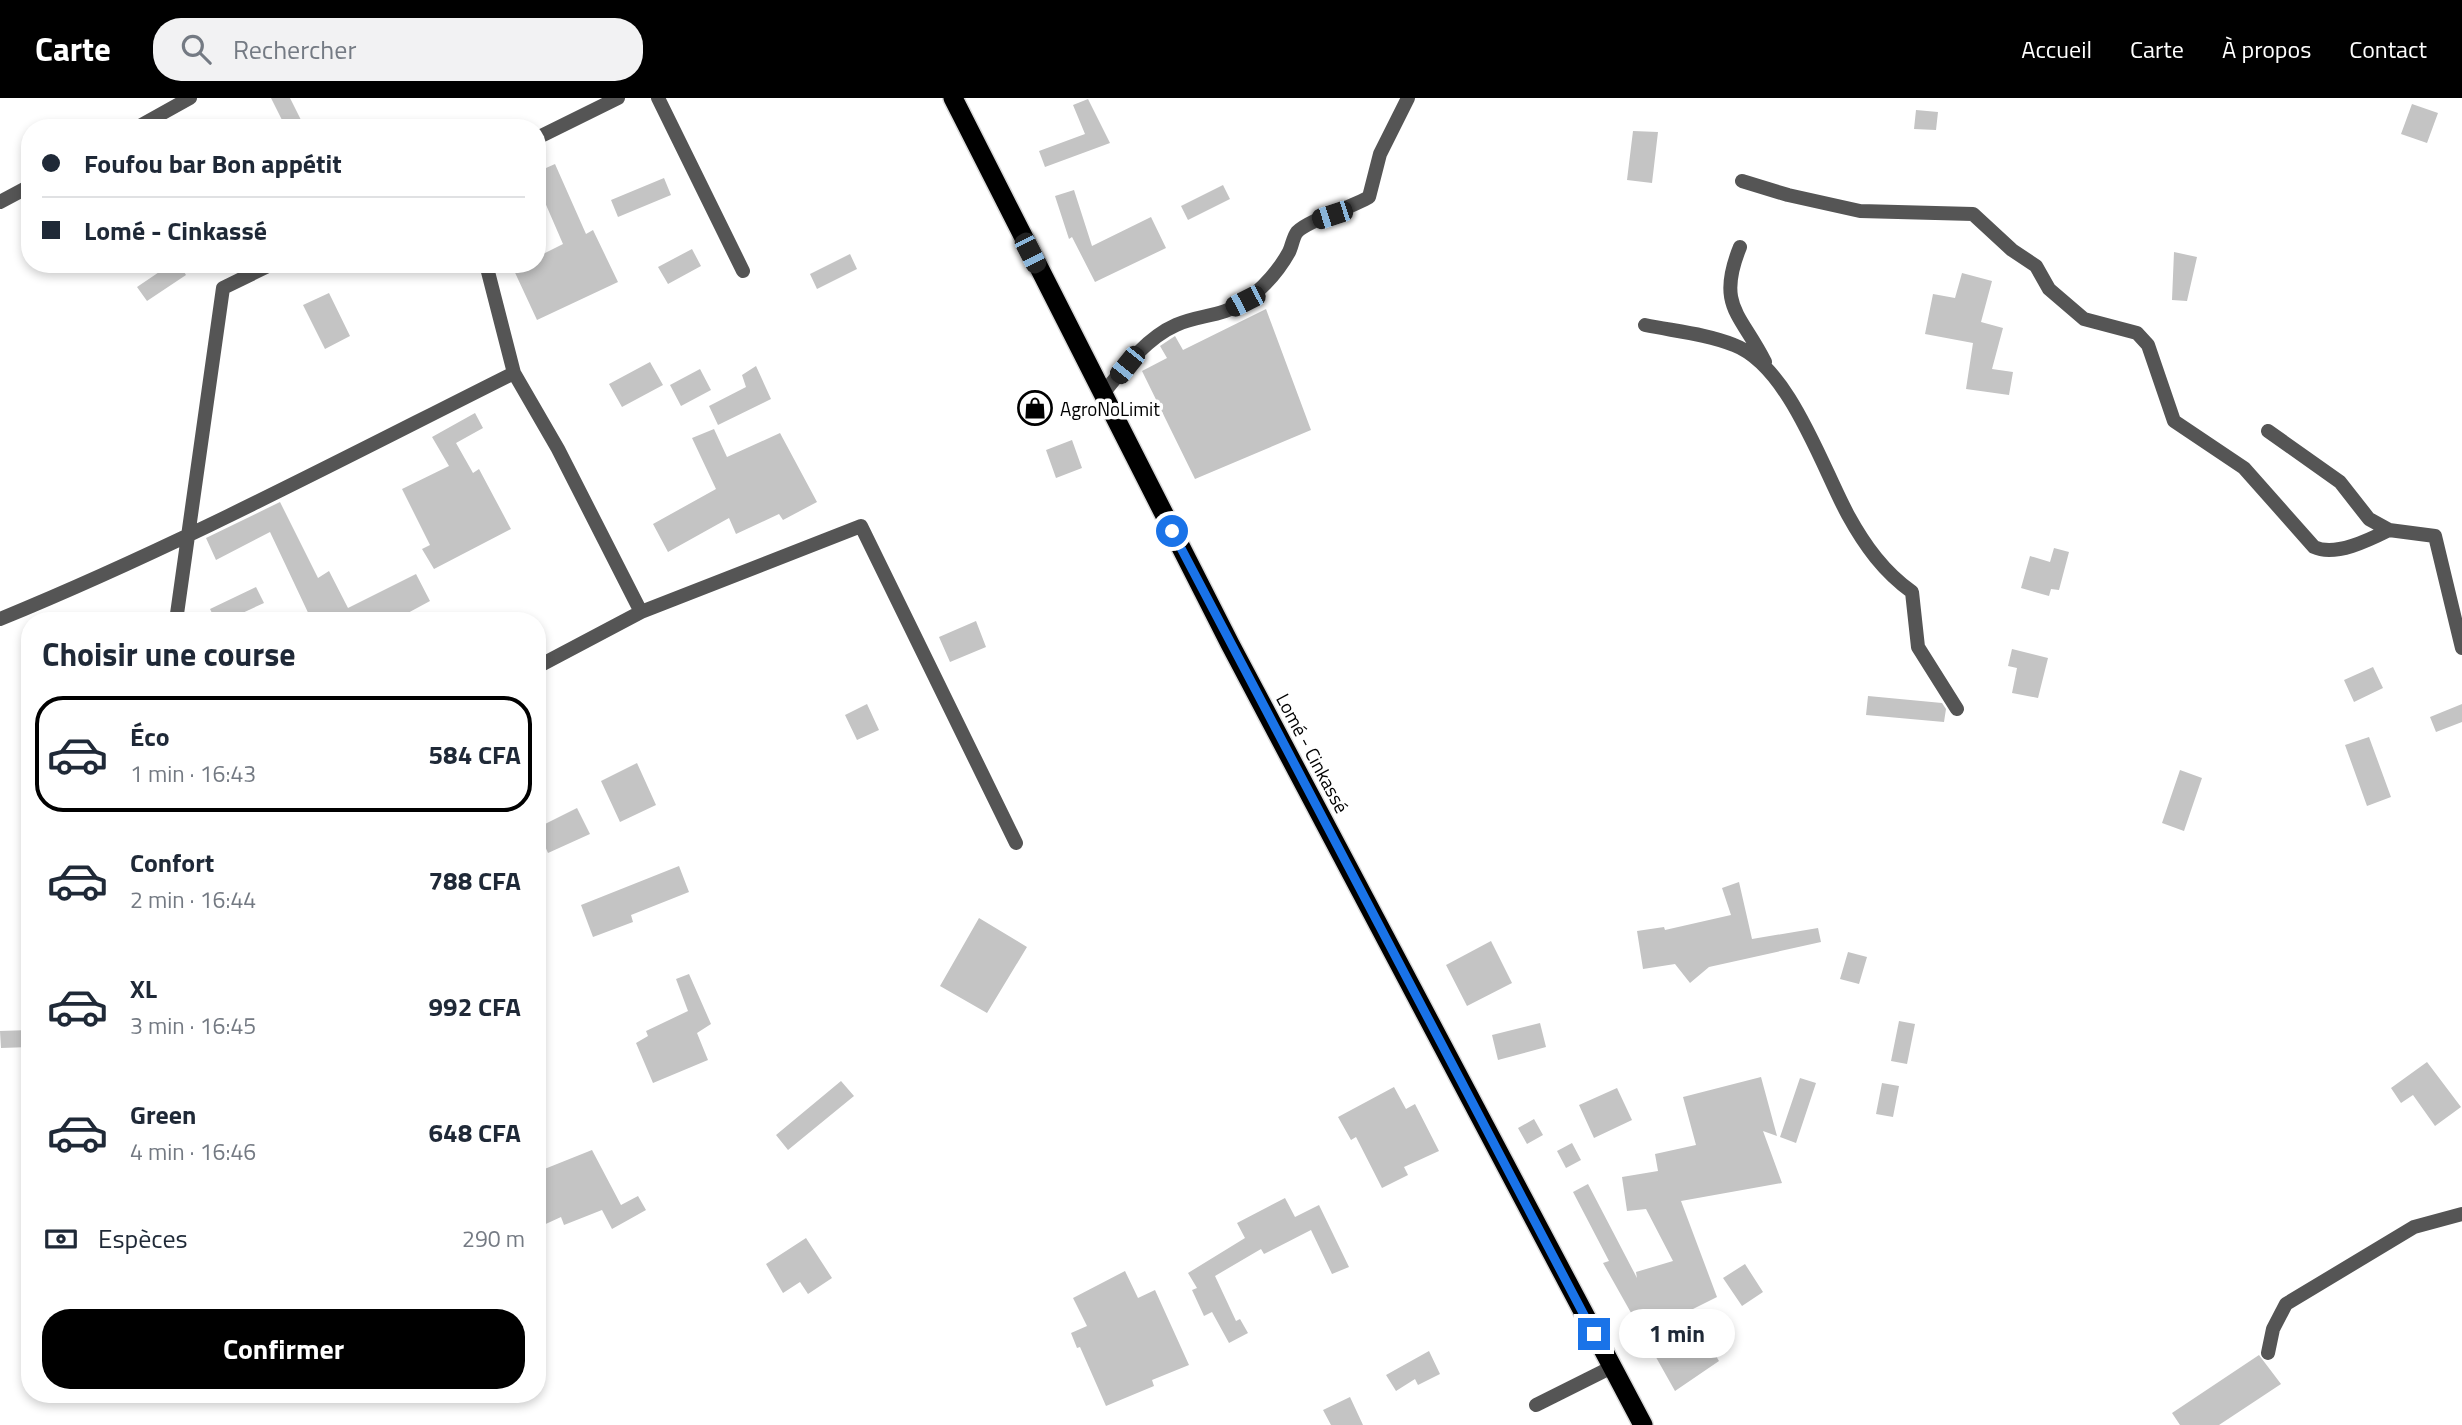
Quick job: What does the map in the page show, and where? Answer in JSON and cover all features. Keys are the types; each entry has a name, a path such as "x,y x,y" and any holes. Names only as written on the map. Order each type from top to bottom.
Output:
{"highway":[{"name":"Lomé - Cinkassé","path":"953,98 1230,644 1643,1425"}],"street":[{"path":"152,119 190,98"},
{"path":"546,134 618,98"},
{"path":"658,98 743,271"},
{"path":"1102,395 1144,348 1176,325 1214,317 1245,301 1269,282 1287,255 1296,233 1317,220 1348,210 1369,197 1380,154 1408,98"},
{"path":"1742,181 1788,195 1860,211 1973,214 2012,250 2036,266 2049,289 2084,319 2137,333 2148,345 2174,421 2244,468 2314,547 2322,551 2354,544 2389,530"},
{"path":"0,202 21,191"},
{"path":"1740,247 1729,275 1730,299 1772,376 1808,431 1848,516 1890,577 1912,592 1919,647 1957,709"},
{"path":"177,612 223,289 254,273"},
{"path":"488,273 514,373 558,449 641,612"},
{"path":"1645,325 1735,345 1754,357 1772,376"},
{"path":"0,619 101,578 188,537 514,373"},
{"path":"2268,431 2340,482 2369,519 2389,530 2435,536 2462,648"},
{"path":"546,662 641,612 861,526 1016,843"},
{"path":"2268,1353 2273,1329 2286,1304 2414,1227 2462,1213"},
{"path":"1536,1405 1612,1367"}],"building":[{"path":"271,98 290,98 300,119 282,119"},
{"path":"1088,99 1110,143 1045,167 1039,151 1085,134 1073,105"},
{"path":"2412,104 2438,113 2427,143 2401,134"},
{"path":"1916,110 1938,112 1936,130 1914,129"},
{"path":"1633,131 1658,132 1652,183 1627,180"},
{"path":"555,164 586,234 593,230 618,282 537,320 515,273 546,273 546,252 563,244 546,205 546,168"},
{"path":"664,178 671,195 618,217 611,200"},
{"path":"1223,185 1230,199 1188,220 1181,206"},
{"path":"1074,190 1092,246 1151,217 1166,248 1095,282 1072,237 1069,239 1055,196"},
{"path":"692,249 701,266 668,284 658,267"},
{"path":"2174,252 2197,257 2187,301 2172,300"},
{"path":"850,254 857,269 817,289 810,274"},
{"path":"158,273 186,275 147,301 137,287"},
{"path":"1962,273 1992,281 1981,322 2003,328 1992,369 2013,372 2009,395 1966,389 1973,343 1925,334 1933,294 1955,298"},
{"path":"329,293 350,336 325,349 303,305"},
{"path":"1266,309 1311,430 1195,479 1142,371 1167,358 1160,346 1175,336 1183,350"},
{"path":"650,362 663,385 622,407 609,384"},
{"path":"756,366 771,399 718,425 709,406 746,387 742,375"},
{"path":"700,369 711,390 681,406 670,385"},
{"path":"475,413 483,428 456,443 473,473 479,469 511,529 434,569 422,549 430,545 402,489 449,466 432,437"},
{"path":"714,429 727,457 780,433 817,502 783,520 779,514 736,534 729,518 668,552 653,524 716,489 692,438"},
{"path":"1072,440 1082,468 1056,478 1046,450"},
{"path":"280,502 318,578 329,571 348,608 416,574 430,601 410,612 308,612 270,532 216,560 206,538"},
{"path":"2054,548 2069,552 2059,590 2051,589 2049,596 2021,588 2030,556 2050,562"},
{"path":"256,587 264,603 244,612 212,612 210,609"},
{"path":"976,621 986,647 950,662 939,637"},
{"path":"2012,649 2048,658 2038,698 2012,693 2017,668 2008,666"},
{"path":"2373,667 2383,688 2354,702 2344,680"},
{"path":"1868,696 1942,703 1946,709 1944,722 1866,715"},
{"path":"867,704 879,730 857,740 845,715"},
{"path":"2462,704 2462,722 2436,732 2430,717"},
{"path":"2369,737 2391,797 2367,806 2345,745"},
{"path":"637,763 656,805 620,822 601,781"},
{"path":"2180,770 2202,778 2184,831 2162,823"},
{"path":"577,808 590,834 548,853 546,824"},
{"path":"679,866 689,892 631,915 633,922 593,937 581,905"},
{"path":"1739,882 1752,939 1818,928 1821,942 1709,967 1690,983 1675,964 1643,969 1637,931 1664,927 1665,930 1731,915 1722,888"},
{"path":"979,918 1027,947 987,1013 940,986"},
{"path":"1491,941 1512,983 1467,1006 1446,965"},
{"path":"1848,952 1867,957 1859,984 1840,979"},
{"path":"689,974 711,1024 697,1033 708,1060 653,1083 636,1043 648,1036 646,1031 688,1011 676,979"},
{"path":"1899,1021 1915,1024 1907,1064 1891,1061"},
{"path":"1540,1023 1546,1047 1498,1060 1492,1035"},
{"path":"21,1030 21,1047 1,1048 0,1031"},
{"path":"2427,1062 2461,1107 2435,1126 2413,1095 2401,1103 2391,1088"},
{"path":"1761,1077 1777,1136 1763,1131 1782,1183 1681,1201 1717,1297 1689,1311 1719,1361 1675,1391 1603,1263 1609,1261 1573,1192 1588,1184 1637,1278 1636,1272 1673,1261 1646,1209 1627,1211 1622,1177 1658,1171 1655,1154 1696,1145 1683,1097"},
{"path":"1800,1078 1816,1083 1796,1143 1780,1137"},
{"path":"841,1081 854,1096 788,1150 776,1135"},
{"path":"1882,1083 1899,1086 1893,1117 1876,1114"},
{"path":"1394,1087 1406,1109 1415,1104 1439,1151 1404,1167 1408,1175 1382,1188 1356,1137 1351,1140 1338,1117"},
{"path":"1617,1088 1632,1120 1594,1138 1579,1105"},
{"path":"1534,1119 1543,1135 1527,1144 1518,1128"},
{"path":"1572,1143 1581,1160 1566,1168 1557,1151"},
{"path":"592,1150 621,1205 638,1196 646,1210 612,1229 602,1210 564,1225 561,1217 546,1224 546,1168"},
{"path":"1285,1198 1295,1217 1319,1205 1349,1267 1332,1274 1311,1230 1264,1254 1261,1249 1215,1276 1236,1321 1240,1319 1248,1333 1229,1343 1212,1312 1204,1316 1192,1290 1197,1288 1188,1273 1245,1238 1237,1223"},
{"path":"806,1238 832,1278 808,1294 800,1282 783,1293 766,1264"},
{"path":"1745,1264 1763,1292 1742,1306 1723,1278"},
{"path":"1125,1271 1138,1298 1155,1290 1189,1365 1152,1380 1154,1386 1106,1406 1071,1333 1087,1326 1073,1298"},
{"path":"1429,1351 1440,1374 1418,1385 1415,1379 1396,1391 1386,1375"},
{"path":"2259,1355 2281,1384 2219,1425 2180,1425 2172,1413"},
{"path":"1350,1397 1363,1425 1331,1425 1323,1410"}],"place":[{"name":"AgroNoLimit","path":"1035,408"}],"route":[{"path":"1172,531 1594,1334"}]}
